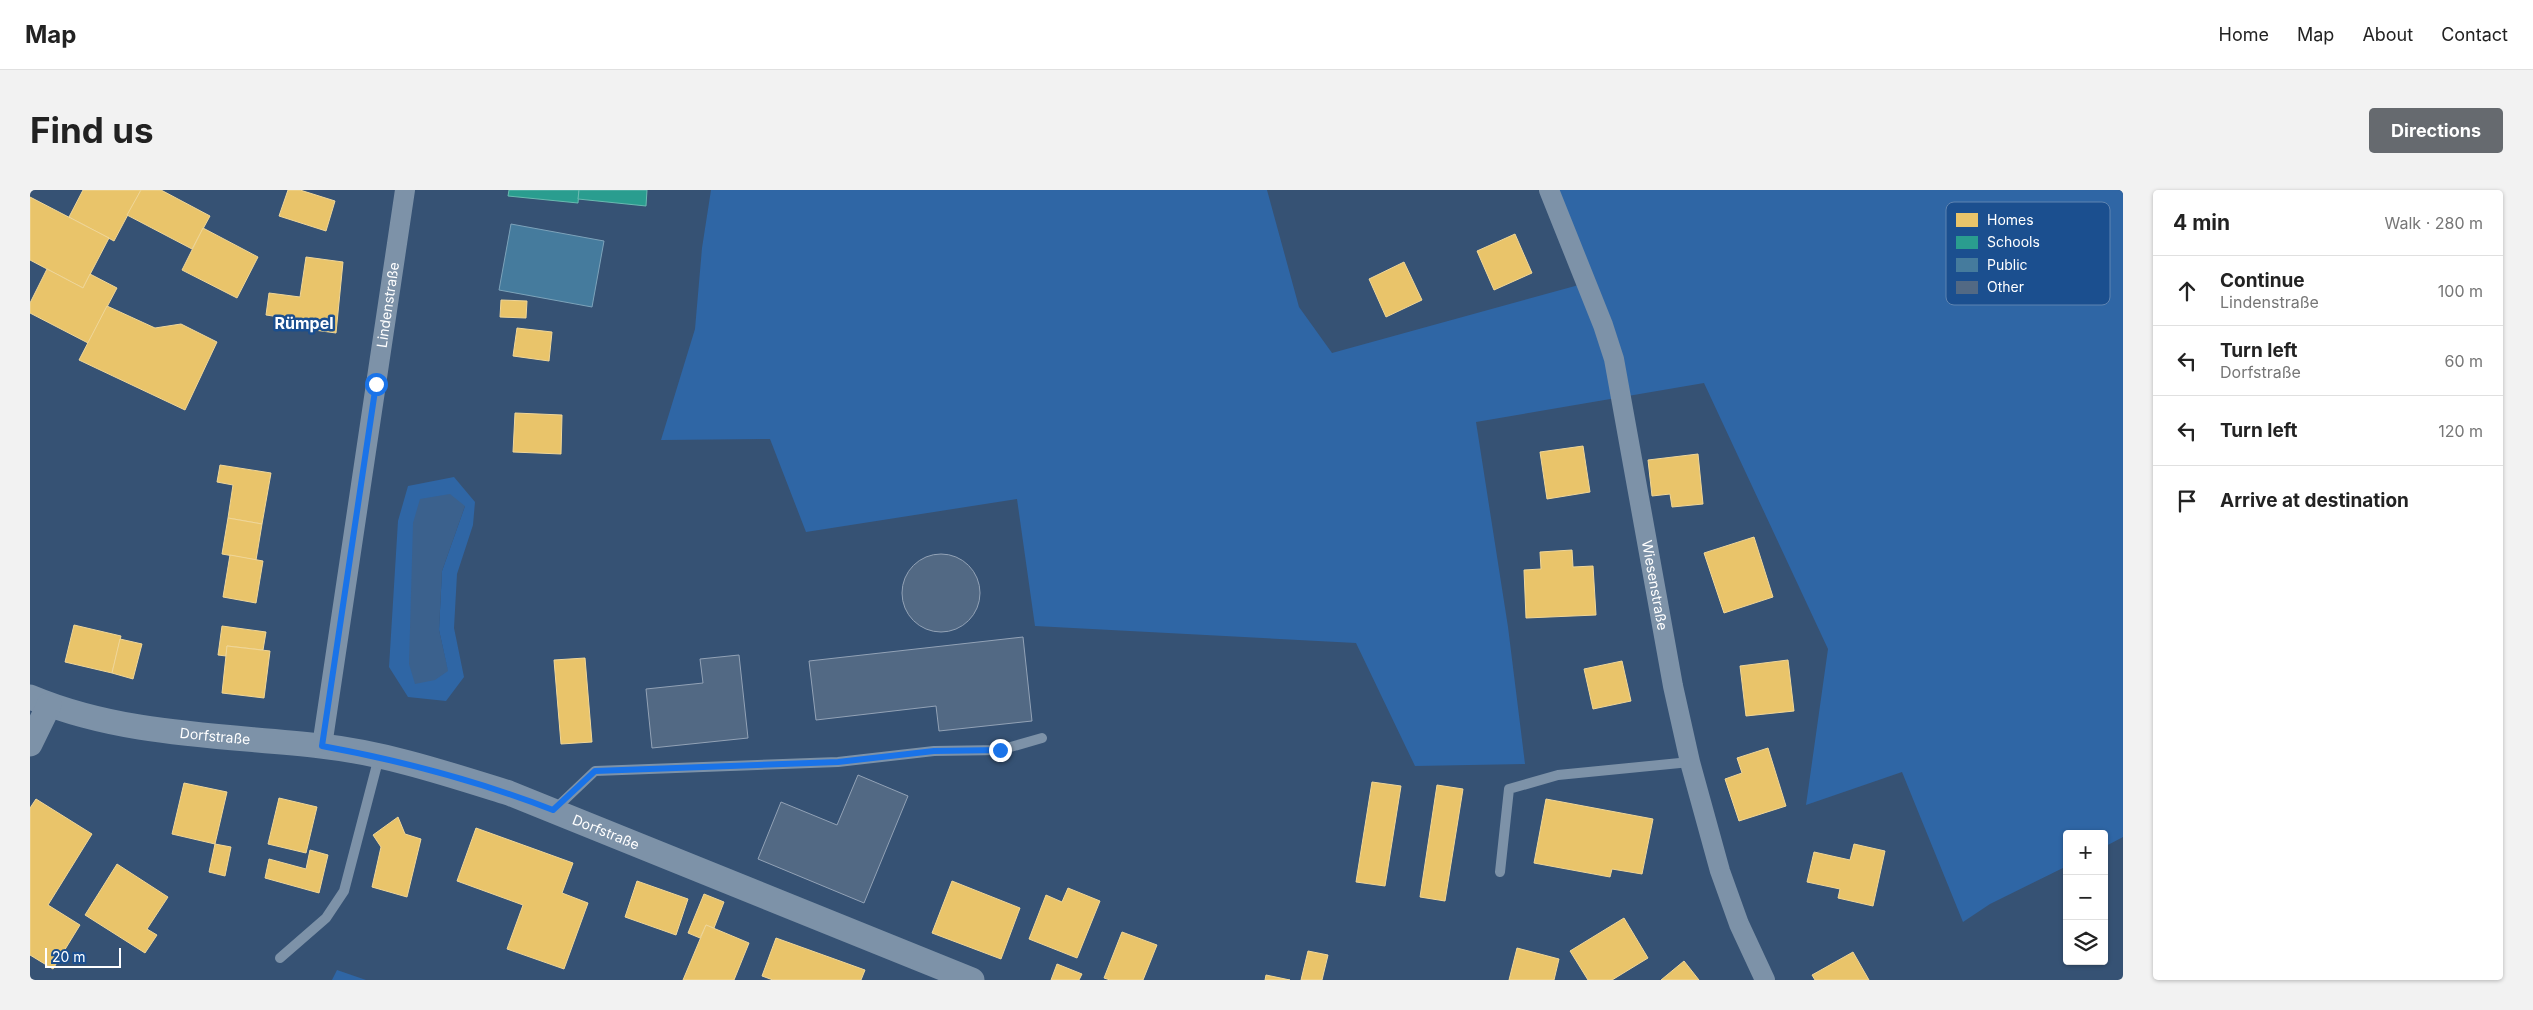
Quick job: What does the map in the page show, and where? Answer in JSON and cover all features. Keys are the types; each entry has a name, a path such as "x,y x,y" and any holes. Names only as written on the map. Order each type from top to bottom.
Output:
{"street":[{"name":"Lindenstraße","path":"322,746 406,190"},
{"name":"Wiesenstraße","path":"1549,190 1603,325 1614,359 1673,686 1690,762 1720,871 1739,924 1765,980"},
{"name":"Dorfstraße","path":"32,736 39,701 122,725 173,732 322,746 379,757 448,774 509,793 553,810 972,980"}],"lane":[{"path":"553,810 595,771 838,762 934,751 1000,750 1042,738"},
{"path":"280,958 326,918 344,891 379,757"},
{"path":"1500,872 1509,789 1558,775 1690,762"}],"shaded area":[{"path":"711,190 1267,190 1299,307 1332,353 1586,283 1558,190 2123,190 2123,837 2108,845 2108,830 2063,830 2063,868 1990,904 1963,922 1902,772 1806,805 1828,649 1704,383 1476,422 1508,627 1525,764 1415,766 1356,643 1035,626 1017,499 806,532 770,439 661,440 695,329 702,248"},
{"path":"454,477 475,502 473,525 457,574 454,628 464,677 446,701 408,697 389,667 398,521 408,486","holes":["465,506 442,571 439,630 448,671 413,523"]},
{"path":"450,494 465,506 442,571 439,630 448,671 435,680 415,684 409,664 413,523 420,499"},
{"path":"337,970 366,980 332,980"}],"building: Homes":[{"path":"83,190 141,190 114,241 69,217"},
{"path":"141,190 161,190 210,216 192,249 127,215"},
{"path":"288,190 300,190 335,201 326,231 279,216"},
{"path":"30,197 109,238 83,288 30,260"},
{"path":"203,228 258,257 237,298 182,270"},
{"path":"1515,234 1532,273 1494,290 1477,251"},
{"path":"306,257 343,262 336,333 307,329 308,321 266,315 269,293 300,297"},
{"path":"1404,262 1422,300 1386,317 1369,279"},
{"path":"47,269 83,288 90,274 117,288 88,343 30,313 30,303"},
{"path":"501,300 527,301 526,318 500,317"},
{"path":"107,306 155,328 181,324 217,342 185,410 79,360"},
{"path":"517,328 552,332 549,361 513,356"},
{"path":"515,413 562,415 561,454 513,452"},
{"path":"1583,446 1590,492 1547,499 1540,452"},
{"path":"1698,454 1703,504 1672,507 1670,494 1652,496 1648,460"},
{"path":"220,465 271,473 262,524 228,518 233,485 217,482"},
{"path":"228,518 262,524 256,560 222,554"},
{"path":"1754,537 1773,597 1724,613 1704,553"},
{"path":"1572,550 1573,567 1593,566 1596,615 1526,618 1524,570 1541,569 1540,552"},
{"path":"230,555 263,561 256,603 223,597"},
{"path":"74,625 121,636 112,673 65,662"},
{"path":"222,626 266,632 263,650 227,646 226,656 218,655"},
{"path":"120,639 142,644 133,679 112,673"},
{"path":"227,646 270,651 264,698 222,693"},
{"path":"585,658 592,742 561,744 554,660"},
{"path":"1788,660 1794,711 1746,716 1740,666"},
{"path":"1622,661 1631,701 1593,709 1584,669"},
{"path":"1768,748 1786,806 1739,821 1725,779 1742,773 1737,758"},
{"path":"1372,782 1401,786 1385,886 1356,882"},
{"path":"184,783 227,792 215,844 172,834"},
{"path":"1437,785 1463,789 1445,901 1420,897"},
{"path":"279,798 317,807 306,853 268,844"},
{"path":"36,799 92,834 48,905 80,925 53,969 30,955 30,808"},
{"path":"1546,799 1653,819 1642,874 1612,869 1610,877 1534,863"},
{"path":"398,817 405,834 421,839 407,897 372,887 381,847 373,835"},
{"path":"476,828 573,863 562,893 588,903 564,969 507,949 523,905 457,881"},
{"path":"215,844 231,847 225,876 209,872"},
{"path":"1854,844 1885,851 1873,906 1838,898 1840,889 1807,882 1814,852 1850,860"},
{"path":"310,850 328,855 319,893 265,878 269,859 306,869"},
{"path":"117,864 168,897 147,929 157,935 145,953 85,915"},
{"path":"637,881 688,899 676,935 625,917"},
{"path":"952,881 1020,908 1001,959 932,933"},
{"path":"1068,888 1100,901 1077,958 1029,939 1046,895 1062,902"},
{"path":"704,894 724,902 714,928 706,925 700,938 688,933"},
{"path":"1624,918 1648,958 1612,980 1588,980 1570,951"},
{"path":"706,925 749,943 734,980 683,980"},
{"path":"1122,932 1157,945 1143,980 1110,980 1104,978"},
{"path":"776,938 865,970 861,980 773,980 762,976"},
{"path":"1517,948 1559,959 1554,980 1509,980"},
{"path":"1308,951 1328,955 1322,980 1301,980"},
{"path":"1853,952 1869,980 1815,980 1812,975"},
{"path":"1684,961 1699,980 1661,980"},
{"path":"1057,964 1082,974 1079,980 1051,980"},
{"path":"1266,975 1290,980 1265,980"}],"building: Schools":[{"path":"509,190 579,190 578,203 508,196"},
{"path":"579,190 647,190 646,206 578,199"}],"building: Public":[{"path":"511,224 604,241 592,307 499,290"}],"building: Other":[{"path":"941,554 956,557 969,565 977,578 980,593 977,608 969,621 956,629 941,632 926,629 913,621 905,608 902,593 905,578 913,565 926,557"},
{"path":"1023,637 1032,721 939,731 936,706 816,720 809,661"},
{"path":"739,655 748,738 652,748 646,689 703,683 700,659"},
{"path":"858,775 908,796 864,903 758,859 781,802 837,825"}],"district":[{"name":"Rümpel","path":"304,323"}],"route":[{"path":"376,384 322,746 431,768 509,793 553,810 595,771 838,762 934,751 1000,750"}]}
